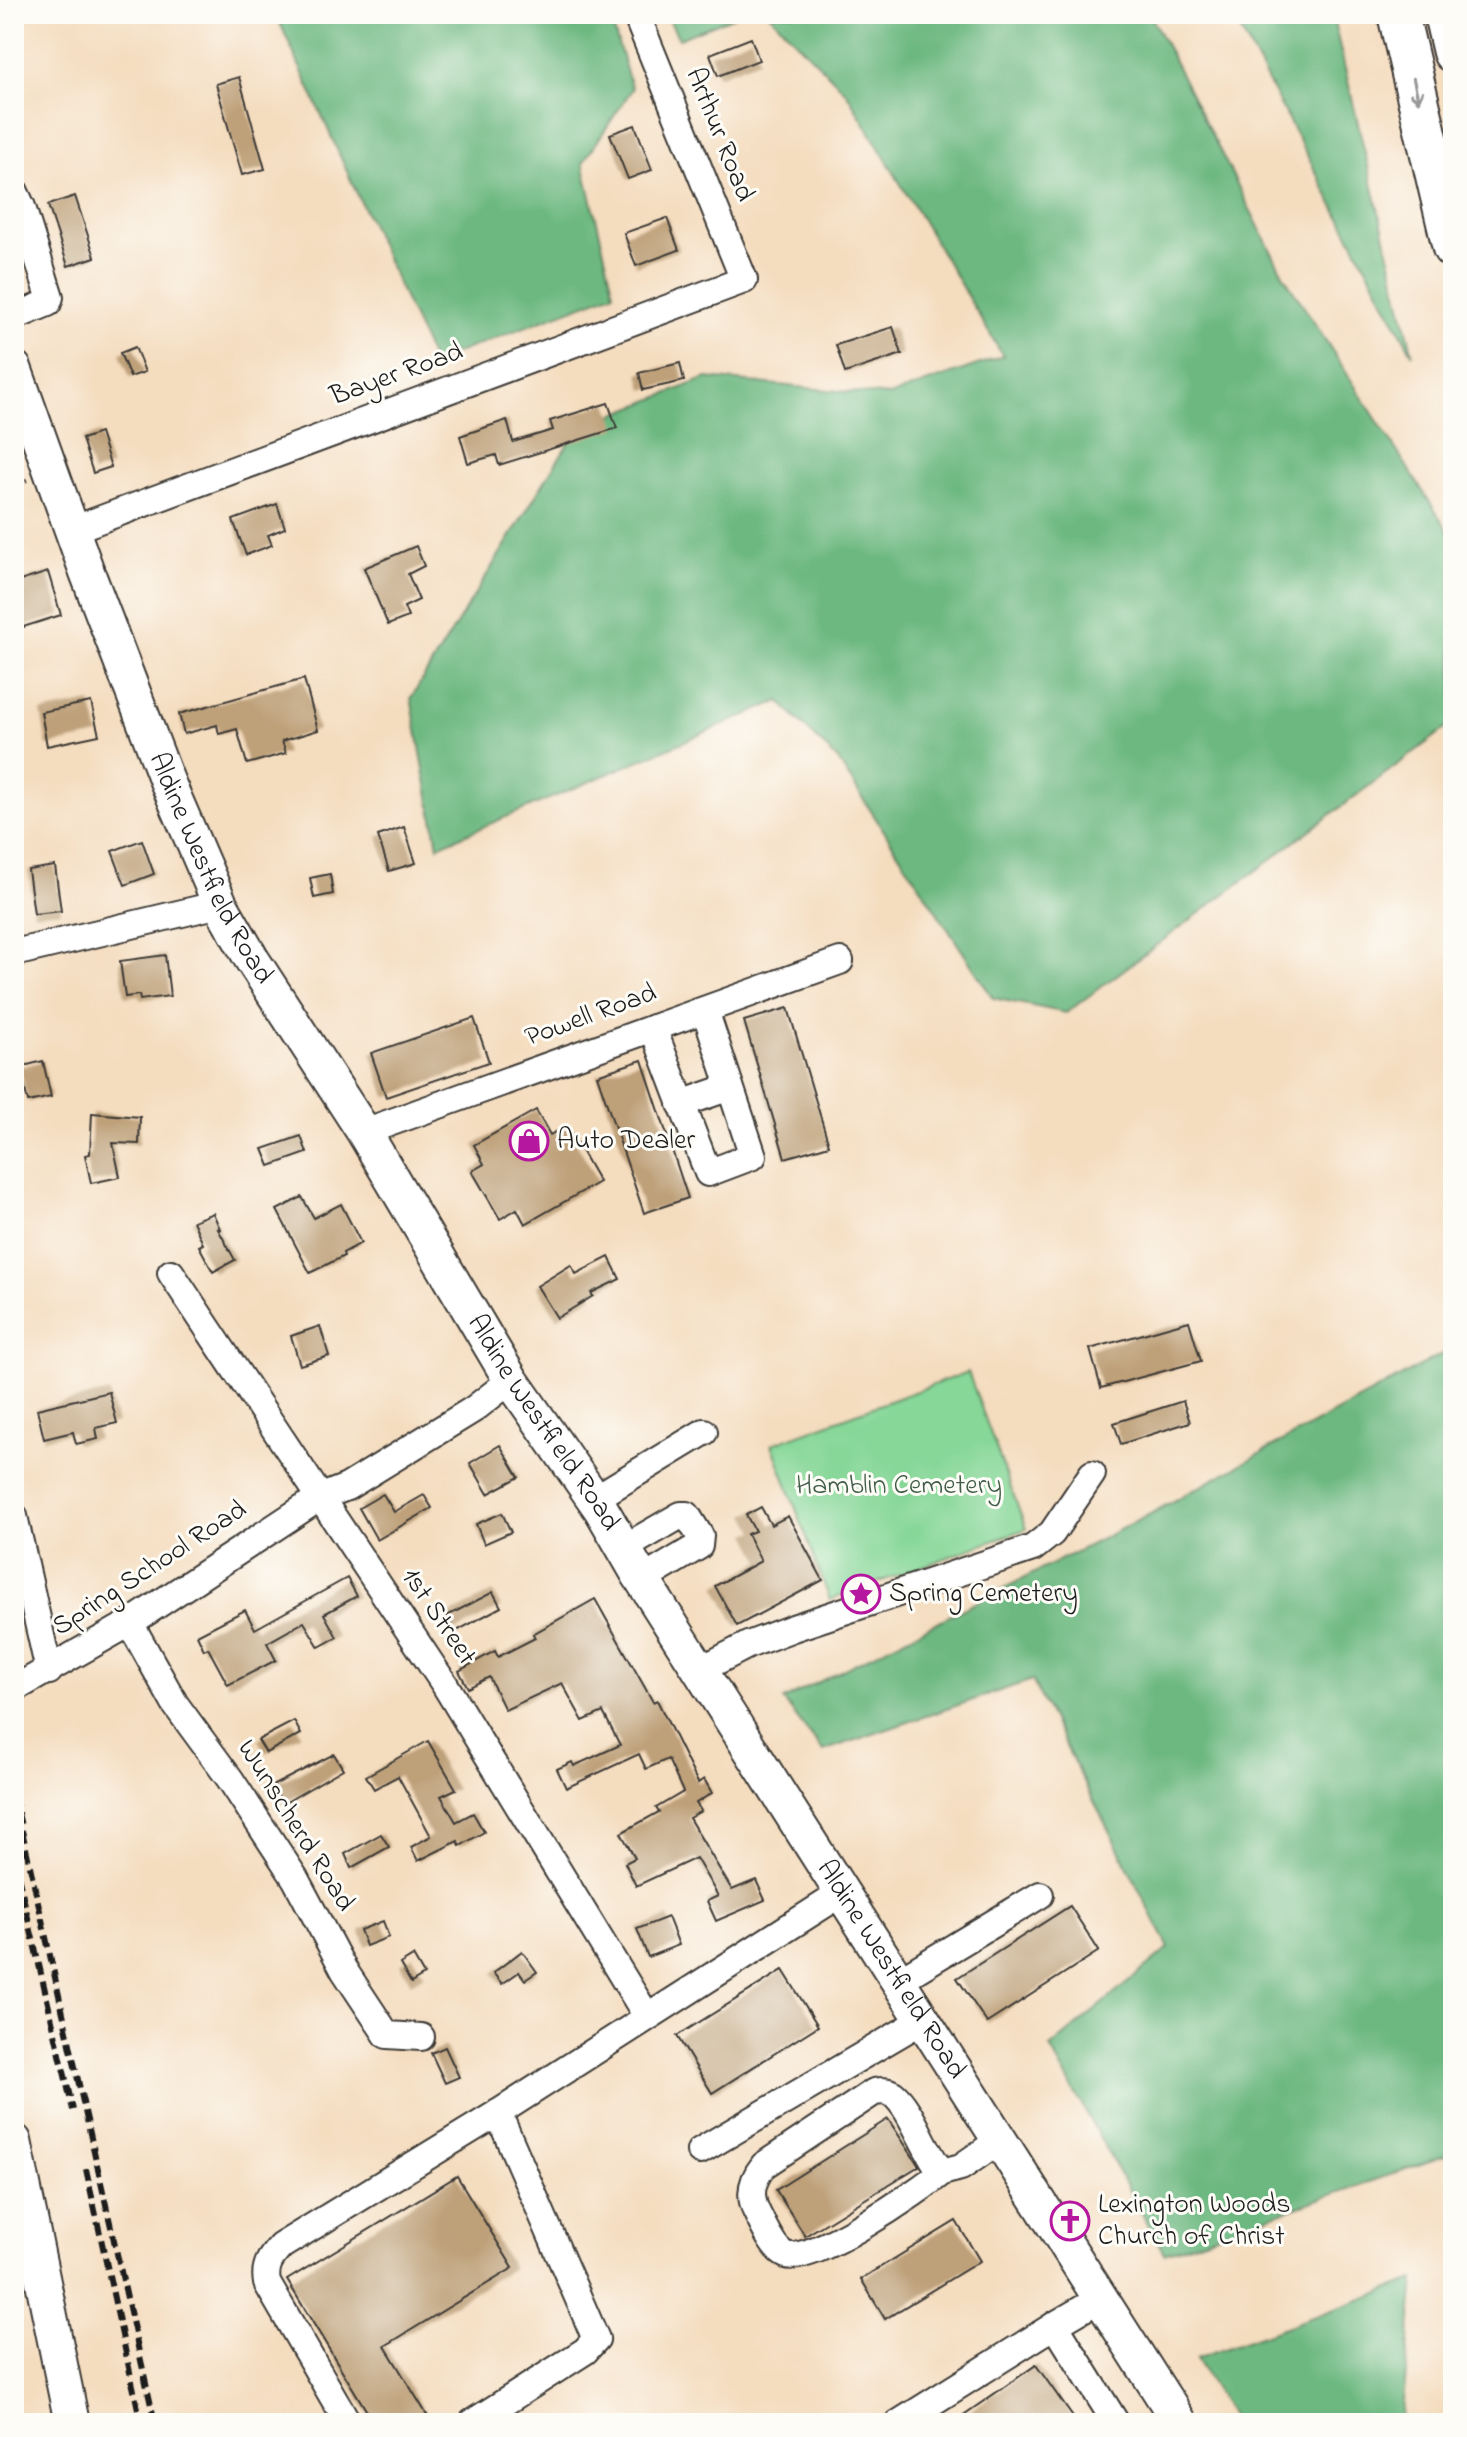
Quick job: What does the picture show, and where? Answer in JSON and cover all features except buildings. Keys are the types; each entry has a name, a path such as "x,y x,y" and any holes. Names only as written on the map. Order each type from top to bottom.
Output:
{"highway":[{"path":"1398,14 1453,248"},
{"path":"1444,14 1453,52"}],"main road":[{"name":"Aldine Westfield Road","path":"14,368 167,781 220,904 251,958 364,1132 511,1380 594,1499 642,1580 1180,2423"},
{"path":"14,2141 72,2423"}],"street":[{"name":"Arthur Road","path":"636,14 744,280"},
{"path":"14,190 50,297 48,303 14,317"},
{"name":"Bayer Road","path":"72,530 744,280"},
{"path":"14,953 220,904"},
{"name":"Powell Road","path":"364,1132 840,961"},
{"path":"653,1028 708,1173 753,1156 705,1010"},
{"path":"681,1104 730,1087"},
{"name":"1st Street","path":"171,1273 445,1685 640,2005"},
{"name":"Spring School Road","path":"14,1689 130,1623 319,1498 340,1476 468,1399 511,1380"},
{"path":"594,1499 704,1432"},
{"path":"700,1670 748,1645 793,1628 1033,1548 1052,1533 1092,1474"},
{"path":"624,1548 681,1515 687,1515 700,1536 699,1546 642,1580"},
{"path":"14,1516 49,1671"},
{"name":"Wunscherd Road","path":"130,1623 175,1704 230,1779 295,1878 344,1970 387,2035 421,2037"},
{"path":"348,2423 273,2297 265,2272 269,2260 281,2246 498,2113 842,1893"},
{"path":"898,1981 1040,1895"},
{"path":"700,2151 923,2020"},
{"path":"942,2172 933,2162 903,2106 886,2091 874,2092 764,2165 754,2181 752,2201 782,2253 804,2256 907,2199 942,2172 961,2167 1000,2140"},
{"path":"472,2423 585,2351 596,2339 498,2113"},
{"path":"899,2423 1101,2298"},
{"path":"1055,2325 1116,2423"}],"green space":[{"path":"276,14 609,14 632,89 583,163 614,293 433,362"},
{"path":"666,14 739,14 679,39"},
{"path":"769,14 1150,14 1284,276 1453,538 1453,723 1066,1013 993,998 837,759 779,701 438,846 411,698 577,429 707,378 889,396 1003,356 846,92"},
{"path":"1232,14 1332,14 1413,355"},
{"path":"1453,1348 1453,2153 1164,2253 1050,2048 1169,1948 1032,1680 823,1751 783,1700 1141,1519"},
{"name":"Hamblin Cemetery","path":"968,1372 1026,1529 830,1600 772,1444"},
{"path":"1415,2280 1401,2423 1236,2423 1196,2359"}],"railway":[{"path":"14,1795 155,2423"},
{"path":"14,1858 73,2110"},
{"path":"86,2169 141,2423"}],"place":[{"name":"Auto Dealer","path":"529,1141"},
{"name":"Spring Cemetery","path":"861,1594"},
{"name":"Lexington Woods Church of Christ","path":"1070,2221"}]}
